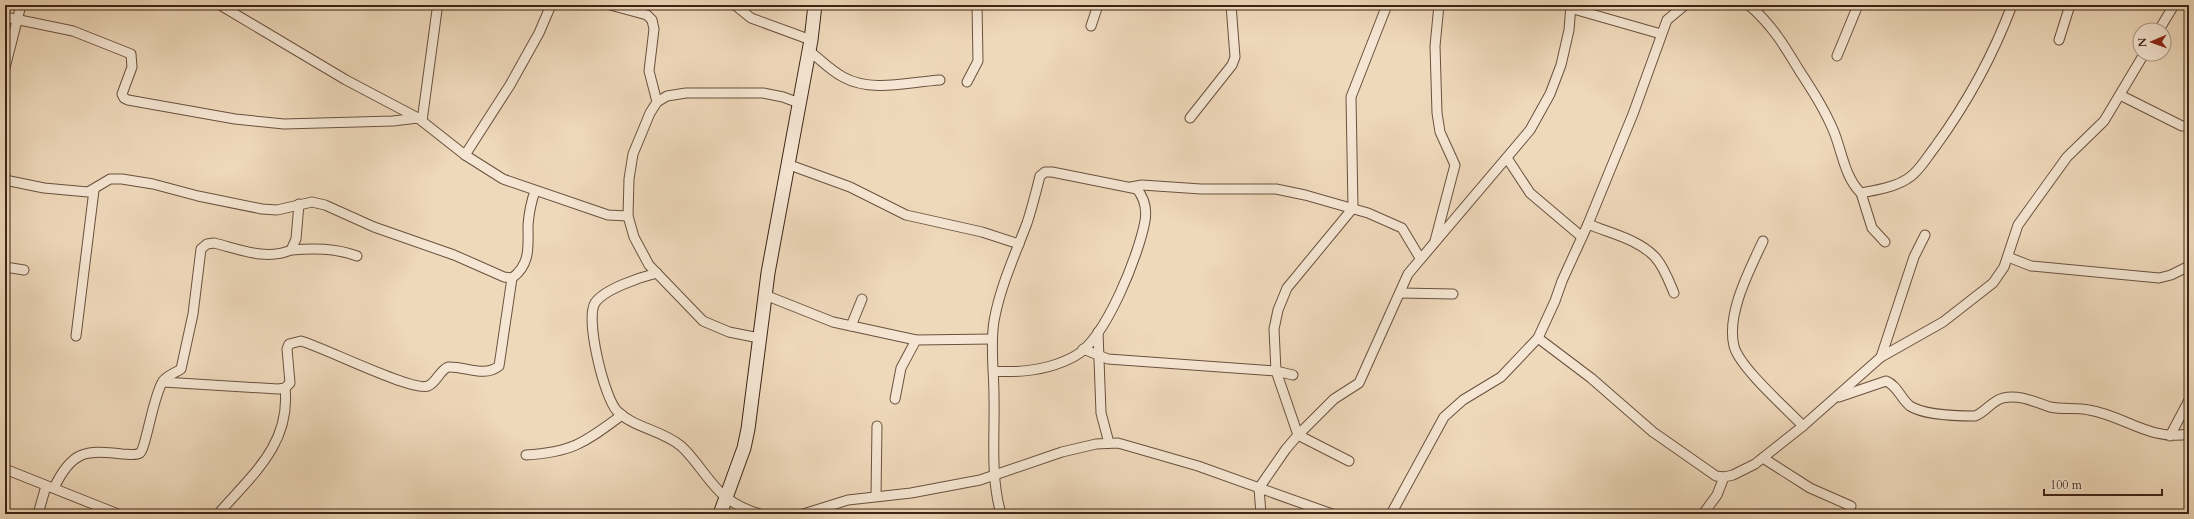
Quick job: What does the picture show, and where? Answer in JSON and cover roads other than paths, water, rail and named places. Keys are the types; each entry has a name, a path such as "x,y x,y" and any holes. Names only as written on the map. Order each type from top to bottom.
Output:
{"main road":[{"path":"720,514 744,448 748,428 765,295 787,164 810,45 815,5"}],"street":[{"path":"5,68 21,5"},
{"path":"220,5 346,80 420,120 465,155 503,180 608,215 628,216"},
{"path":"465,155 510,86 539,33 551,5"},
{"path":"610,5 647,15 652,20 654,29 649,72 657,102"},
{"path":"735,5 751,18 810,45 843,77 855,82 882,86 940,80"},
{"path":"967,82 978,61 977,5"},
{"path":"1091,26 1098,5"},
{"path":"1190,118 1232,66 1234,56 1231,5"},
{"path":"1349,461 1298,436 1287,408 1276,371 1274,329 1278,310 1287,288 1353,208 1351,97 1387,5"},
{"path":"1434,244 1455,166 1440,132 1437,113 1435,46 1439,5"},
{"path":"1390,514 1444,417 1463,400 1501,377 1538,338 1555,302 1562,281 1588,224 1633,114 1667,20 1685,5"},
{"path":"1749,5 1776,32 1810,87 1834,132 1846,167 1856,189 1861,193 1872,228 1885,242"},
{"path":"1837,56 1858,5"},
{"path":"1861,193 1904,181 1915,173 1945,133 1974,88 2000,38 2012,5"},
{"path":"2059,40 2070,5"},
{"path":"2164,22 2174,5"},
{"path":"1261,514 1259,488 1286,448 1334,399 1358,382 1408,274 1530,130 1550,94 1561,66 1569,30 1571,7 1661,34"},
{"path":"420,120 437,10"},
{"path":"5,17 73,31 131,54 132,66 122,94 124,98 128,100 235,119 284,124 420,120"},
{"path":"1538,338 1591,378 1653,432 1716,476 1724,477 1755,464 1836,398 1881,357 1917,338 1971,302 1993,283 2004,268 2018,225 2067,157 2104,121 2139,62"},
{"path":"759,338 729,332 703,321 649,265 634,237 628,216 633,154 643,128 657,102 666,96 686,93 763,94 783,97 799,103"},
{"path":"2120,95 2182,126 2189,126"},
{"path":"1507,158 1530,193 1582,237"},
{"path":"787,164 850,187 906,215 982,232 1019,244"},
{"path":"993,371 1034,370 1076,356 1098,332 1119,295 1145,220 1144,197 1137,190 1131,187 1045,172 1040,176 1028,221 999,301 992,339 993,477 1001,514"},
{"path":"5,180 44,188 88,192 94,190 110,179 122,179 153,184 198,196 262,209 277,210 312,202 325,205 374,227 454,255 504,277 512,278 520,272 527,261 530,208 535,191"},
{"path":"1131,187 1142,185 1201,189 1276,189 1305,195 1353,208 1402,228 1420,258"},
{"path":"76,336 94,190"},
{"path":"291,250 296,239 299,204"},
{"path":"1588,224 1644,248 1655,257 1665,272 1674,293"},
{"path":"1881,357 1914,257 1925,235"},
{"path":"1763,241 1745,281 1735,314 1732,333 1734,347 1747,369 1803,426"},
{"path":"38,514 50,487 62,470 81,455 98,450 132,455 139,453 144,448 149,419 163,382 181,369 193,314 201,249 207,244 214,242 264,255 283,253 291,250 314,248 334,249 357,256"},
{"path":"2008,257 2031,266 2159,278 2171,275 2189,266"},
{"path":"5,267 24,270"},
{"path":"657,273 631,282 602,296 595,303 591,312 603,379 610,399 622,415 671,438 689,454 726,498 760,514"},
{"path":"163,382 278,389 285,388 290,383 287,349 289,344 294,341 308,343 367,369 424,386 433,383 443,369 448,367 484,372 493,371 499,366 512,278"},
{"path":"1400,293 1453,294"},
{"path":"765,295 834,322 916,340 992,339"},
{"path":"851,326 862,299"},
{"path":"1098,332 1101,413 1109,443"},
{"path":"895,399 901,368 916,340"},
{"path":"1083,349 1108,359 1276,371 1293,375"},
{"path":"1836,398 1886,381 1891,383 1909,405 1931,412 1975,416 1980,414 1995,401 2003,398 2019,397 2064,410 2090,410 2155,434 2170,436 2189,434"},
{"path":"218,514 248,482 282,432 286,417 285,388"},
{"path":"2170,436 2189,400"},
{"path":"526,455 565,451 578,445 622,415"},
{"path":"876,496 877,426"},
{"path":"803,514 848,500 911,493 993,477 1062,452 1118,442 1149,450 1332,514"},
{"path":"1764,458 1810,488 1851,506"},
{"path":"5,469 118,514"},
{"path":"1703,514 1717,495 1724,477"}]}
